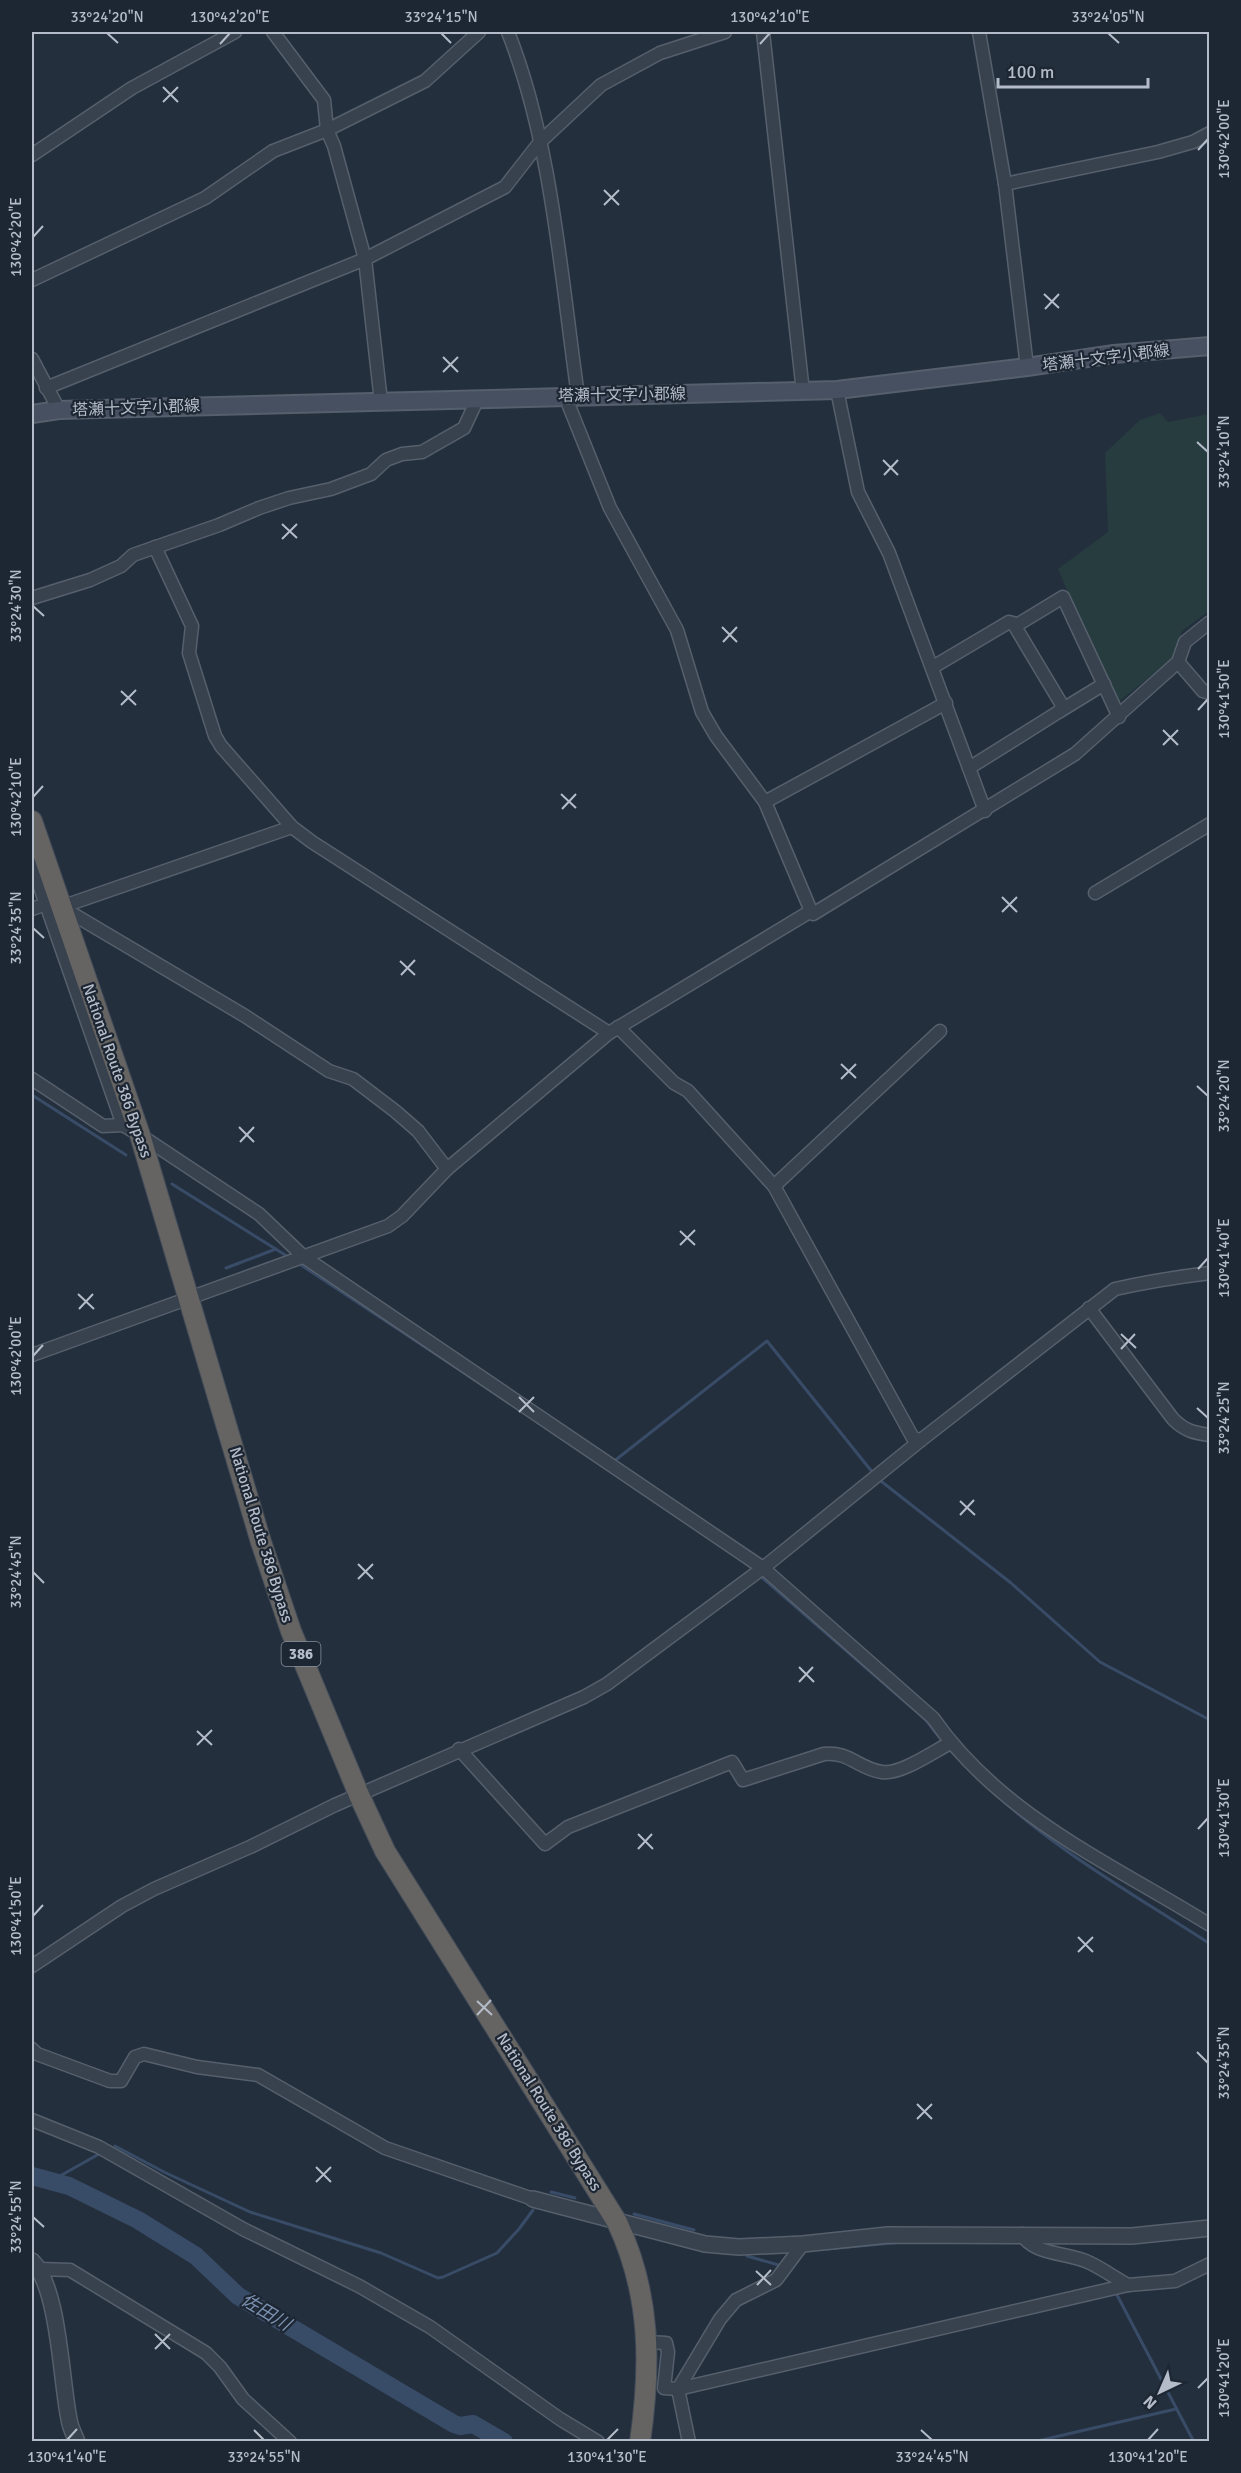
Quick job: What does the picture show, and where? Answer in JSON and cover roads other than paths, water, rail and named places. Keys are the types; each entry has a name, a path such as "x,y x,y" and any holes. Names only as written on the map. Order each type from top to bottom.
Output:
{"highway":[{"name":"National Route 386 Bypass","path":"32,821 53,905 140,1135 261,1542 291,1631 359,1795 385,1851 616,2223 637,2270 647,2342 646,2399 640,2442"}],"main road":[{"name":"塔瀬十文字小郡線","path":"32,414 59,410 478,398 803,392 1027,368 1114,354 1209,346"}],"street":[{"path":"32,155 132,88 235,32"},
{"path":"273,32 324,100 327,130 334,146 365,259 381,402"},
{"path":"32,280 205,198 273,151 327,130 425,81 478,32"},
{"path":"508,32 526,82 540,142 572,396 610,508 682,642 702,712 716,736 765,802 813,914 1075,754 1178,662 1185,642 1209,622"},
{"path":"46,388 365,259 505,187 540,142 601,85 660,53 725,32"},
{"path":"763,32 803,392"},
{"path":"979,32 1005,184 1027,368"},
{"path":"1005,184 1158,152 1193,142 1209,133"},
{"path":"32,358 59,410"},
{"path":"837,390 858,492 890,553 985,811"},
{"path":"32,598 90,579 121,566 133,555 219,525 259,508 289,498 332,489 371,474 386,460 402,453 422,452 464,428 478,398"},
{"path":"155,547 192,626 189,653 215,736 221,746 292,826 312,842 613,1030 674,1083 688,1092 774,1186 913,1438 921,1440"},
{"path":"1015,626 1063,597 1119,716"},
{"path":"933,667 1009,622 1015,626 1062,705 1060,711"},
{"path":"1178,662 1203,692 1209,693"},
{"path":"969,768 1104,684"},
{"path":"765,802 946,703"},
{"path":"1095,893 1209,824"},
{"path":"32,909 53,905 292,826"},
{"path":"32,864 53,905 123,1125"},
{"path":"53,905 245,1016 329,1071 353,1079 418,1131 447,1169"},
{"path":"32,1355 388,1226 402,1216 447,1169 613,1030 812,910"},
{"path":"774,1186 940,1031"},
{"path":"32,1078 104,1126 123,1125 140,1135 259,1214 304,1257 763,1568 933,1718 951,1743 988,1780 1044,1826 1092,1857 1156,1892 1209,1925"},
{"path":"32,1966 138,1897 459,1749 584,1697 607,1684 763,1568 921,1440 1115,1289 1162,1279 1209,1273"},
{"path":"1089,1308 1173,1419 1182,1428 1193,1433 1209,1435"},
{"path":"459,1749 546,1844 568,1827 732,1762 743,1780 837,1752 873,1770 895,1772 951,1743"},
{"path":"32,2049 37,2054 110,2081 121,2081 135,2057 144,2054 197,2067 258,2075 385,2148 533,2199 616,2223 705,2244 740,2247 803,2244 888,2235 1132,2236 1209,2228"},
{"path":"32,2120 99,2147 243,2229 369,2291 430,2327 560,2419 598,2442"},
{"path":"1022,2234 1025,2241 1035,2248 1089,2262 1128,2285"},
{"path":"689,2442 678,2389 720,2319 736,2300 776,2280 803,2244"},
{"path":"647,2342 666,2343 668,2352 664,2388 678,2389 1128,2285 1175,2280 1209,2264"},
{"path":"77,2442 69,2422 56,2326 36,2265 70,2270 206,2353 220,2367 243,2399 291,2442"}],"waterway":[{"path":"32,1095 126,1155"},
{"path":"172,1184 290,1258"},
{"path":"226,1268 276,1249"},
{"path":"298,1263 478,1382"},
{"path":"613,1462 767,1341 873,1473"},
{"path":"877,1478 1011,1583 1100,1662 1210,1720"},
{"path":"744,1562 752,1568"},
{"path":"759,1575 925,1719 944,1743"},
{"path":"948,1748 979,1779"},
{"path":"991,1790 1069,1853 1210,1944"},
{"path":"115,2146 164,2172 250,2212 381,2253 438,2278 497,2253 533,2210"},
{"path":"51,2181 99,2154"},
{"name":"佐田川","path":"32,2176 69,2186 138,2220 196,2256 238,2296 454,2424 460,2426 473,2424 504,2442"},
{"path":"551,2192 575,2198"},
{"path":"634,2214 694,2230"},
{"path":"826,2249 904,2242"},
{"path":"747,2256 782,2266"},
{"path":"1117,2295 1194,2442"},
{"path":"1033,2442 1176,2409"}]}
